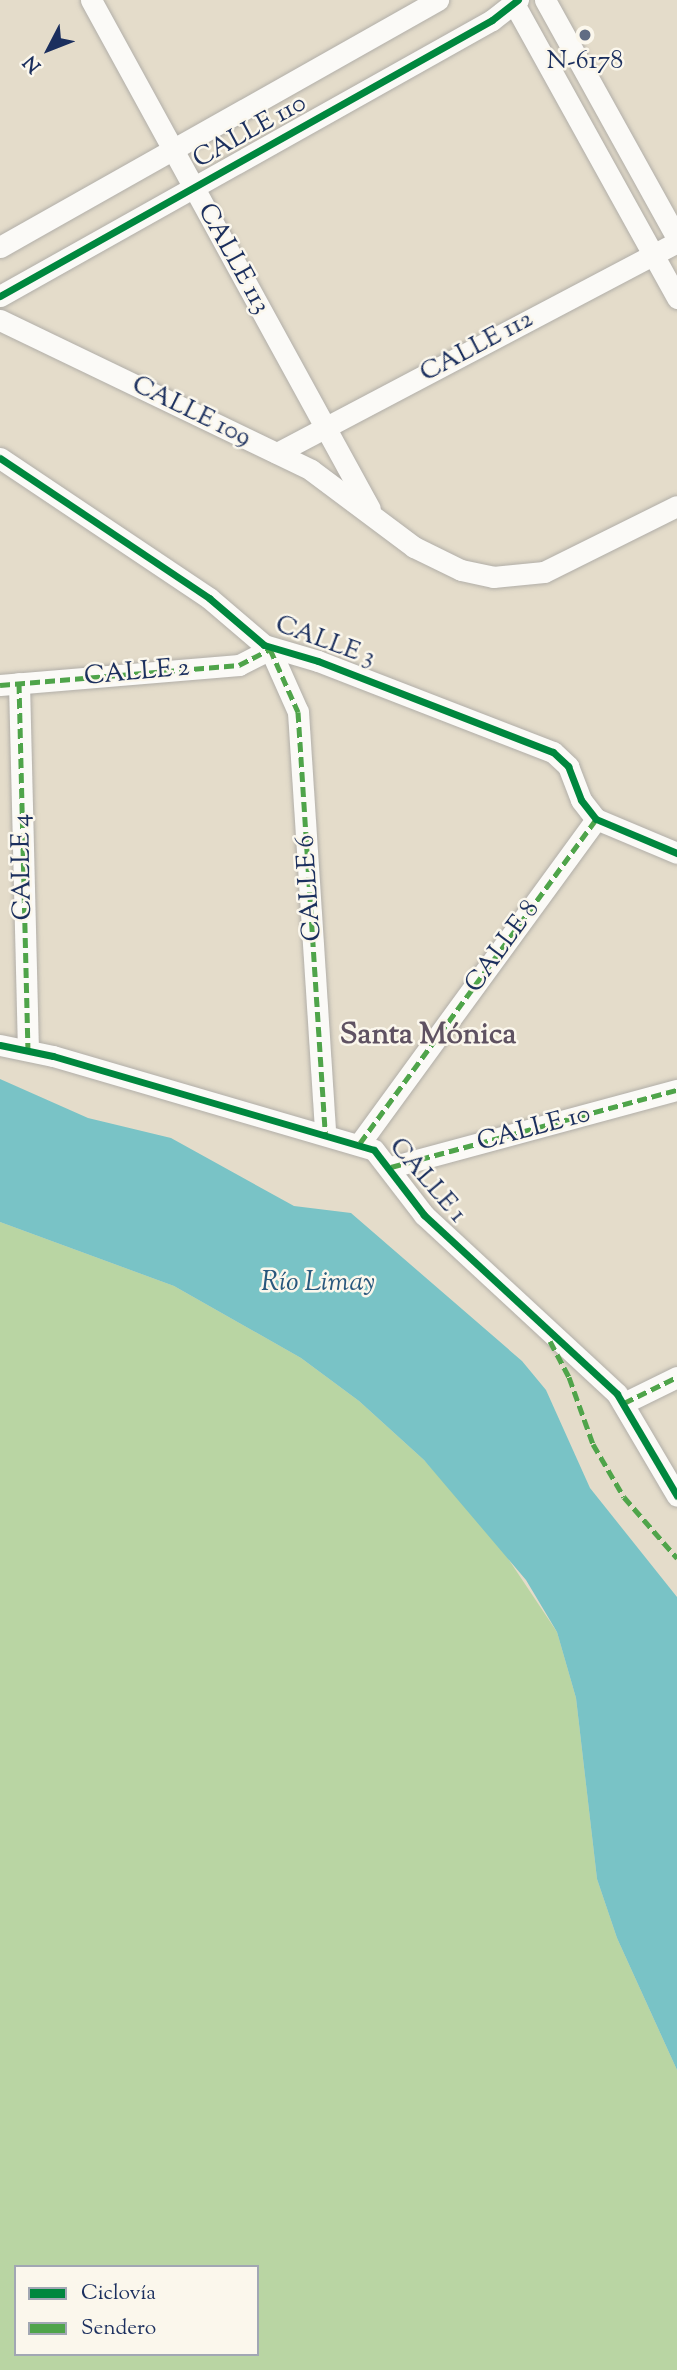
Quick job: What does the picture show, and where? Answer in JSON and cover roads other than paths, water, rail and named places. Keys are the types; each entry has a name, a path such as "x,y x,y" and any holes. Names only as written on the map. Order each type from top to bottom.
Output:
{"street":[{"name":"CALLE 113","path":"91,0 374,517"},
{"name":"CALLE 110","path":"0,247 438,0"},
{"path":"545,0 671,214 677,240"},
{"name":"CALLE 110","path":"0,296 515,1"},
{"path":"515,1 677,298"},
{"name":"CALLE 112","path":"278,453 677,240"},
{"name":"CALLE 109","path":"0,320 278,453 326,480 374,517 445,564 477,574 511,577 559,566 677,506"},
{"name":"CALLE 3","path":"0,458 209,597 270,649 318,661 553,752 568,766 581,800 596,819"},
{"name":"CALLE 2","path":"9,684 239,664 270,649"},
{"name":"CALLE 6","path":"270,649 298,712 325,1134"},
{"name":"CALLE 4","path":"9,684 28,1050"},
{"path":"596,819 677,853"},
{"name":"CALLE 8","path":"360,1143 596,819"},
{"name":"CALLE 1","path":"0,1045 28,1050 360,1143 391,1167 424,1215 624,1403 677,1496"},
{"name":"CALLE 10","path":"391,1167 677,1090"},
{"path":"624,1403 677,1377"}],"water":[{"name":"Río Limay","path":"0,1079 88,1118 171,1138 294,1206 351,1213 522,1361 546,1390 590,1488 677,1597 677,2070 617,1938 597,1879 576,1698 557,1632 526,1580 424,1460 359,1401 301,1358 174,1286 0,1222"}],"place":[{"name":"N-6178","path":"585,35"}],"district":[{"name":"Santa Mónica","path":"428,1036"}]}
